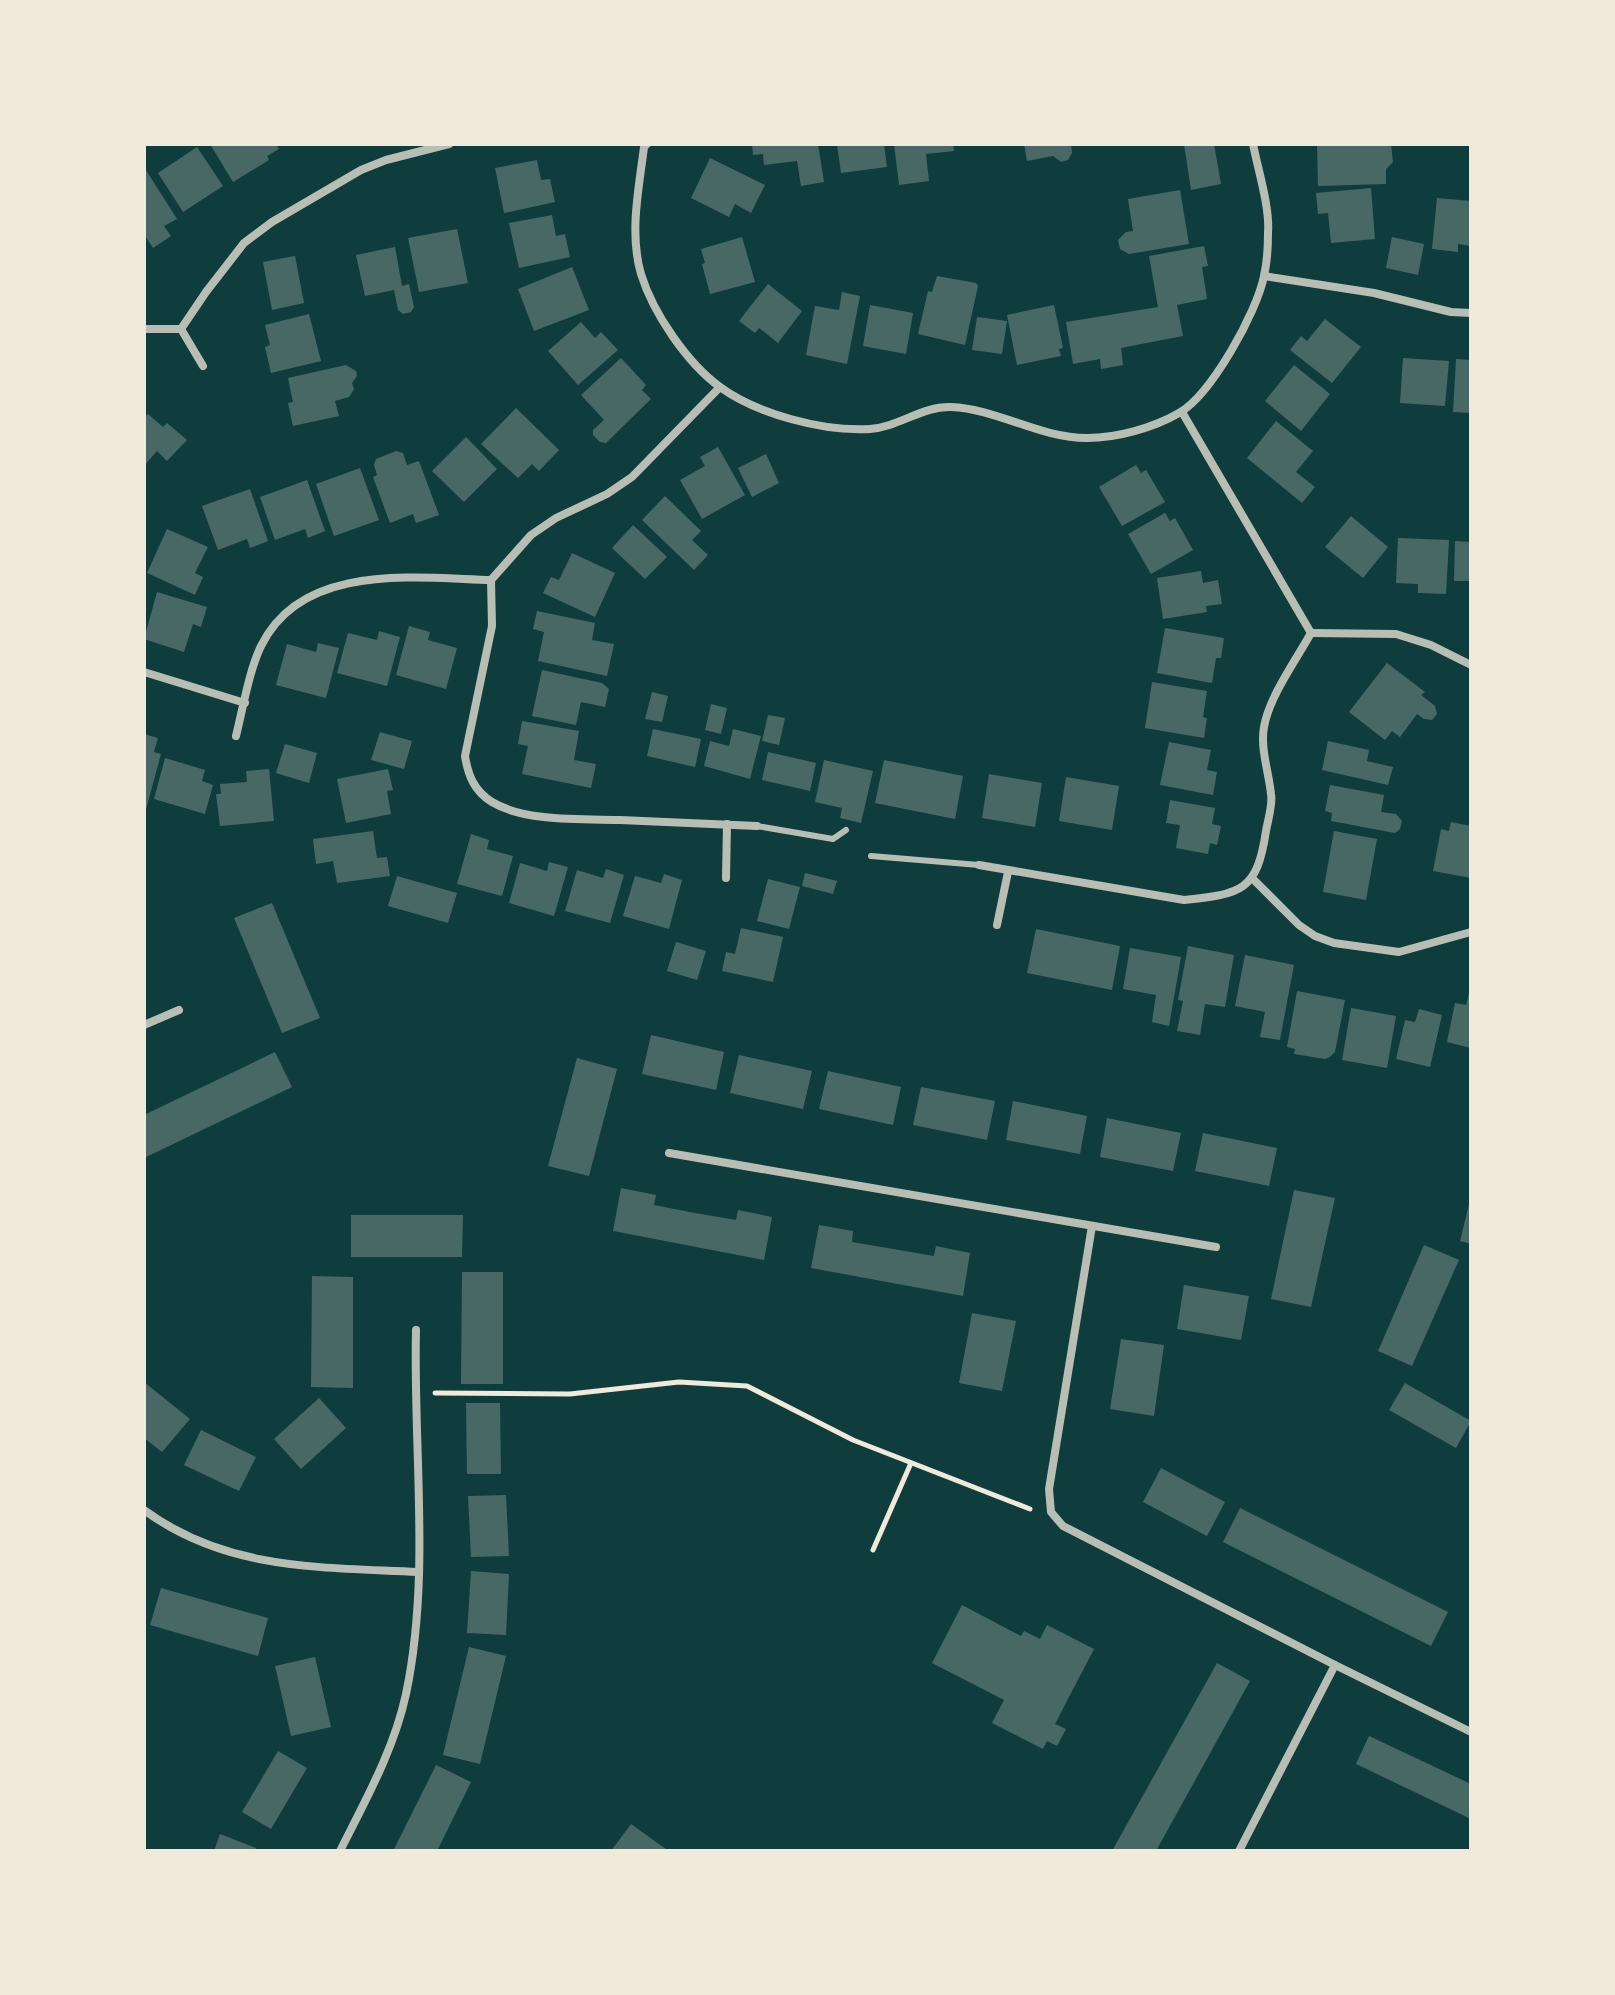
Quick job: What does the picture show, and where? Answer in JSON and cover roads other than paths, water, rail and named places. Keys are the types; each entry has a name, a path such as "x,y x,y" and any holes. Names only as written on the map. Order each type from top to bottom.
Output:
{"street":[{"path":"181,329 244,243 272,222 361,170 386,160 449,144"},
{"path":"642,145 635,228 641,273 657,311 682,349 720,387 772,414 832,427 871,429 900,422 926,410 950,407 975,410 1046,433 1087,438 1133,432 1182,412 1213,378 1245,327 1264,276 1269,229 1253,144"},
{"path":"1264,276 1374,293 1451,312 1471,313"},
{"path":"144,329 181,329"},
{"path":"181,329 203,366"},
{"path":"720,387 632,477 531,535 491,580 492,626 465,756 467,774 478,791 493,802 516,811 557,818 757,826"},
{"path":"1182,412 1311,633"},
{"path":"236,736 261,647 280,618 303,600 331,588 387,577 491,580"},
{"path":"1311,633 1396,634 1431,645 1471,665"},
{"path":"979,865 1184,900 1216,897 1253,879 1262,859 1272,796 1263,729 1270,707 1311,633"},
{"path":"144,672 245,703"},
{"path":"726,878 727,824"},
{"path":"997,925 1008,872"},
{"path":"1253,879 1299,925 1334,943 1399,952 1471,932"},
{"path":"144,1025 179,1010"},
{"path":"669,1153 1216,1247"},
{"path":"1092,1226 1049,1489 1051,1512 1063,1526 1471,1732"},
{"path":"340,1851 382,1765 398,1724 415,1639 418,1572 414,1392 416,1330"},
{"path":"144,1510 162,1523 212,1548 282,1565 418,1572"},
{"path":"1239,1851 1335,1665"}],"lane":[{"path":"757,826 833,839 846,830"},
{"path":"871,856 979,865"}]}
